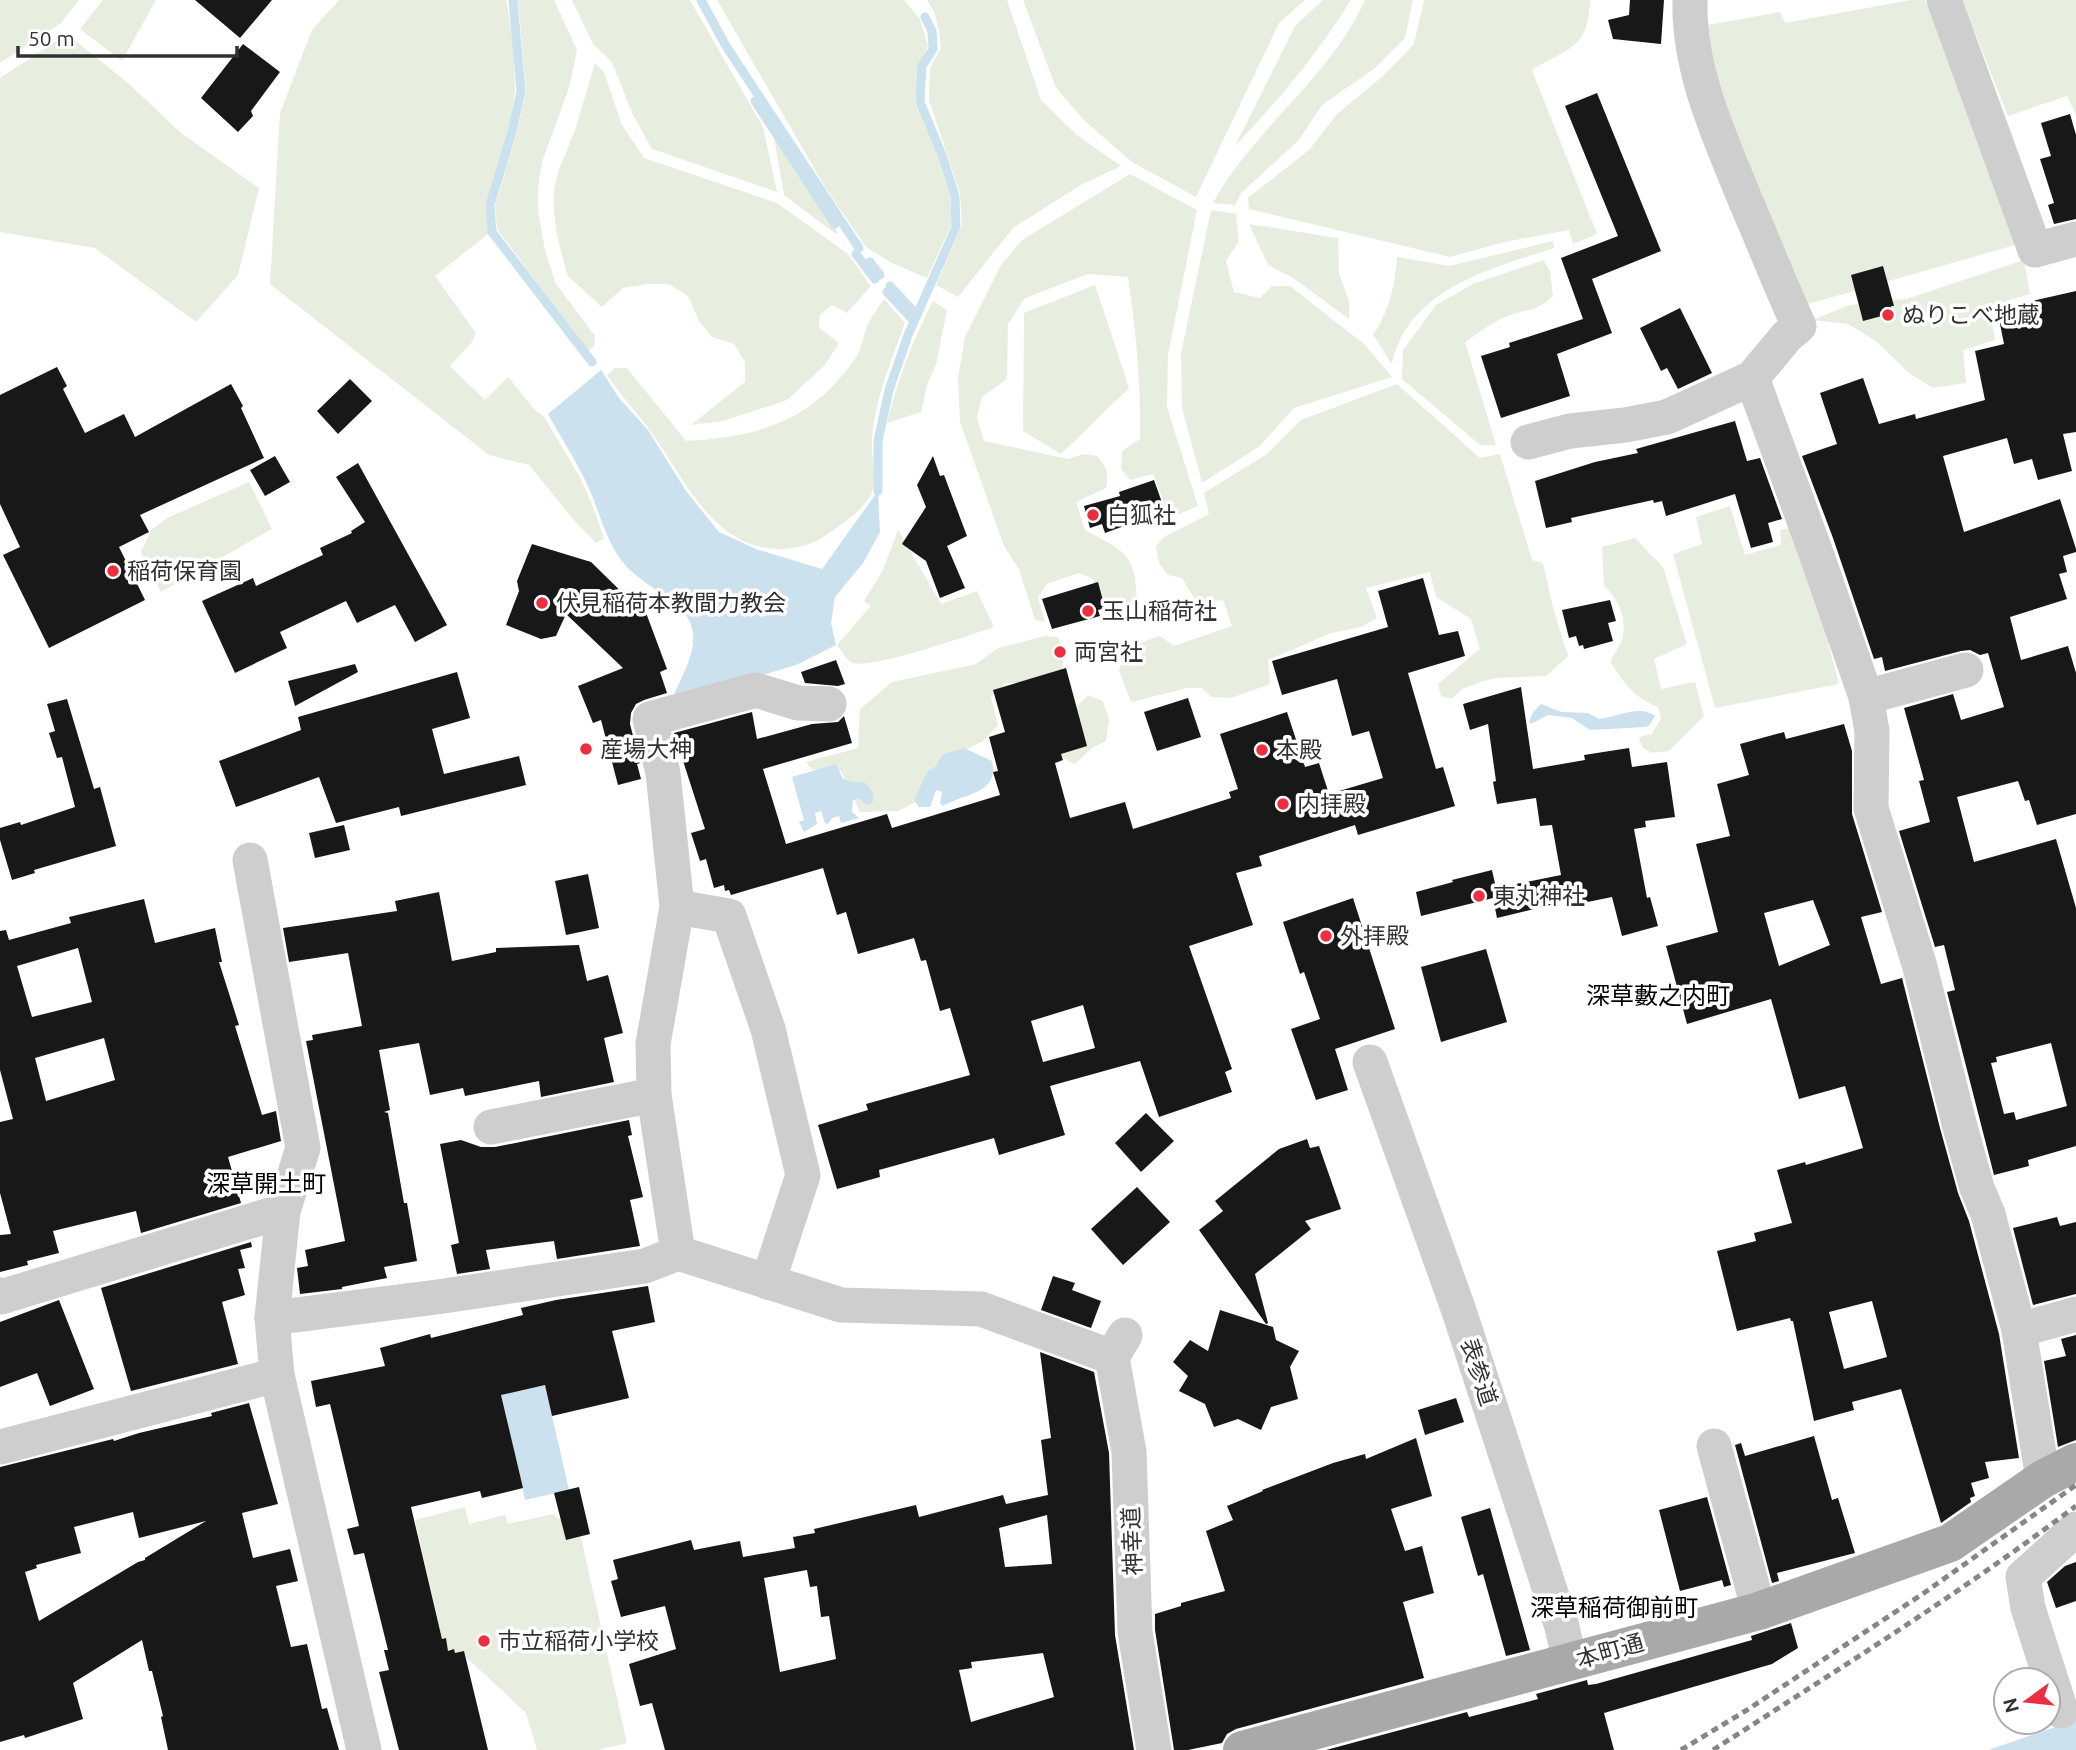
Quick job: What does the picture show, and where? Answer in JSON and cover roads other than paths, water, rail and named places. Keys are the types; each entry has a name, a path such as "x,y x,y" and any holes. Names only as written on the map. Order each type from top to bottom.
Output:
{"main road":[{"name":"本町通","path":"1242,1750 1759,1611 1951,1543 2060,1471"}],"street":[{"path":"1528,442 1570,430 1625,425 1667,417 1752,378 1787,336 1799,326 1711,117 1700,78 1689,18 1690,0"},
{"path":"1944,0 2035,250 2076,239"},
{"path":"1752,378 1866,697 1872,731 1871,808 1920,967 1977,1188 1988,1214 2060,1471"},
{"path":"1866,697 1966,670"},
{"path":"678,1253 654,1095 653,1044 677,907 663,773 649,719 756,690 798,703 829,704"},
{"path":"250,860 303,1148 284,1211 272,1318 277,1375 364,1750"},
{"path":"272,1318 438,1297 645,1266 678,1253 768,1282 803,1175 768,1029 729,916 677,907"},
{"name":"表参道","path":"1374,1074 1459,1311 1562,1627 1570,1663"},
{"path":"491,1127 654,1095"},
{"path":"0,1294 1,1297 284,1211"},
{"name":"神幸道","path":"768,1282 841,1306 981,1309 1119,1346 1129,1452 1135,1632 1154,1750"},
{"path":"2019,1330 2076,1314"},
{"path":"0,1447 277,1375"},
{"path":"1714,1446 1759,1611"},
{"path":"2047,1666 2028,1608 2023,1577 2076,1529"}],"water":[{"path":"601,370 619,398 648,430 686,491 719,532 756,549 822,569 878,491 880,532 863,563 835,597 831,623 836,645 796,665 672,699 692,652 693,632 690,622 679,608 632,572 619,557 607,536 585,480 548,414"},
{"path":"1541,704 1562,712 1588,713 1599,719 1636,711 1655,716 1646,727 1590,730 1572,718 1548,715 1531,724 1529,722 1533,712"},
{"path":"964,748 992,761 991,780 978,791 943,806 940,803 942,792 936,790 930,807 919,807 914,800 927,772 935,767 943,754"},
{"path":"836,764 843,779 864,782 869,787 873,794 872,804 867,805 859,798 853,800 852,812 859,818 841,823 839,816 832,818 828,824 825,823 821,811 815,813 817,824 804,832 799,822 804,820 792,777"},
{"path":"545,1385 569,1490 525,1500 501,1395"},
{"path":"2076,1720 2076,1750 1988,1750 2029,1736 2062,1736 2062,1725"}],"waterway":[{"path":"513,0 521,91 490,205 492,232 592,362"},
{"path":"701,0 726,46 859,248"},
{"path":"878,491 878,441 889,390 908,335 956,227 955,196 942,155 920,102 922,66 933,49 932,31 925,17"},
{"path":"755,101 835,224"},
{"path":"856,254 875,279"},
{"path":"870,262 880,275"},
{"path":"890,286 917,315"},
{"path":"887,292 914,321"}],"railway":[{"path":"1681,1750 1747,1710 1924,1593 2076,1485"},
{"path":"1713,1750 1942,1601 2076,1506"}],"place":[{"name":"ぬりこべ地蔵","path":"1888,315"},
{"name":"白狐社","path":"1093,515"},
{"name":"稲荷保育園","path":"113,571"},
{"name":"伏見稲荷本教間力教会","path":"542,603"},
{"name":"玉山稲荷社","path":"1088,611"},
{"name":"両宮社","path":"1060,652"},
{"name":"産場大神","path":"586,749"},
{"name":"本殿","path":"1262,750"},
{"name":"内拝殿","path":"1283,804"},
{"name":"東丸神社","path":"1479,896"},
{"name":"外拝殿","path":"1326,936"},
{"name":"市立稲荷小学校","path":"484,1641"}],"district":[{"name":"深草藪之内町","path":"1658,996"},
{"name":"深草開土町","path":"266,1184"},
{"name":"深草稲荷御前町","path":"1614,1608"}]}
